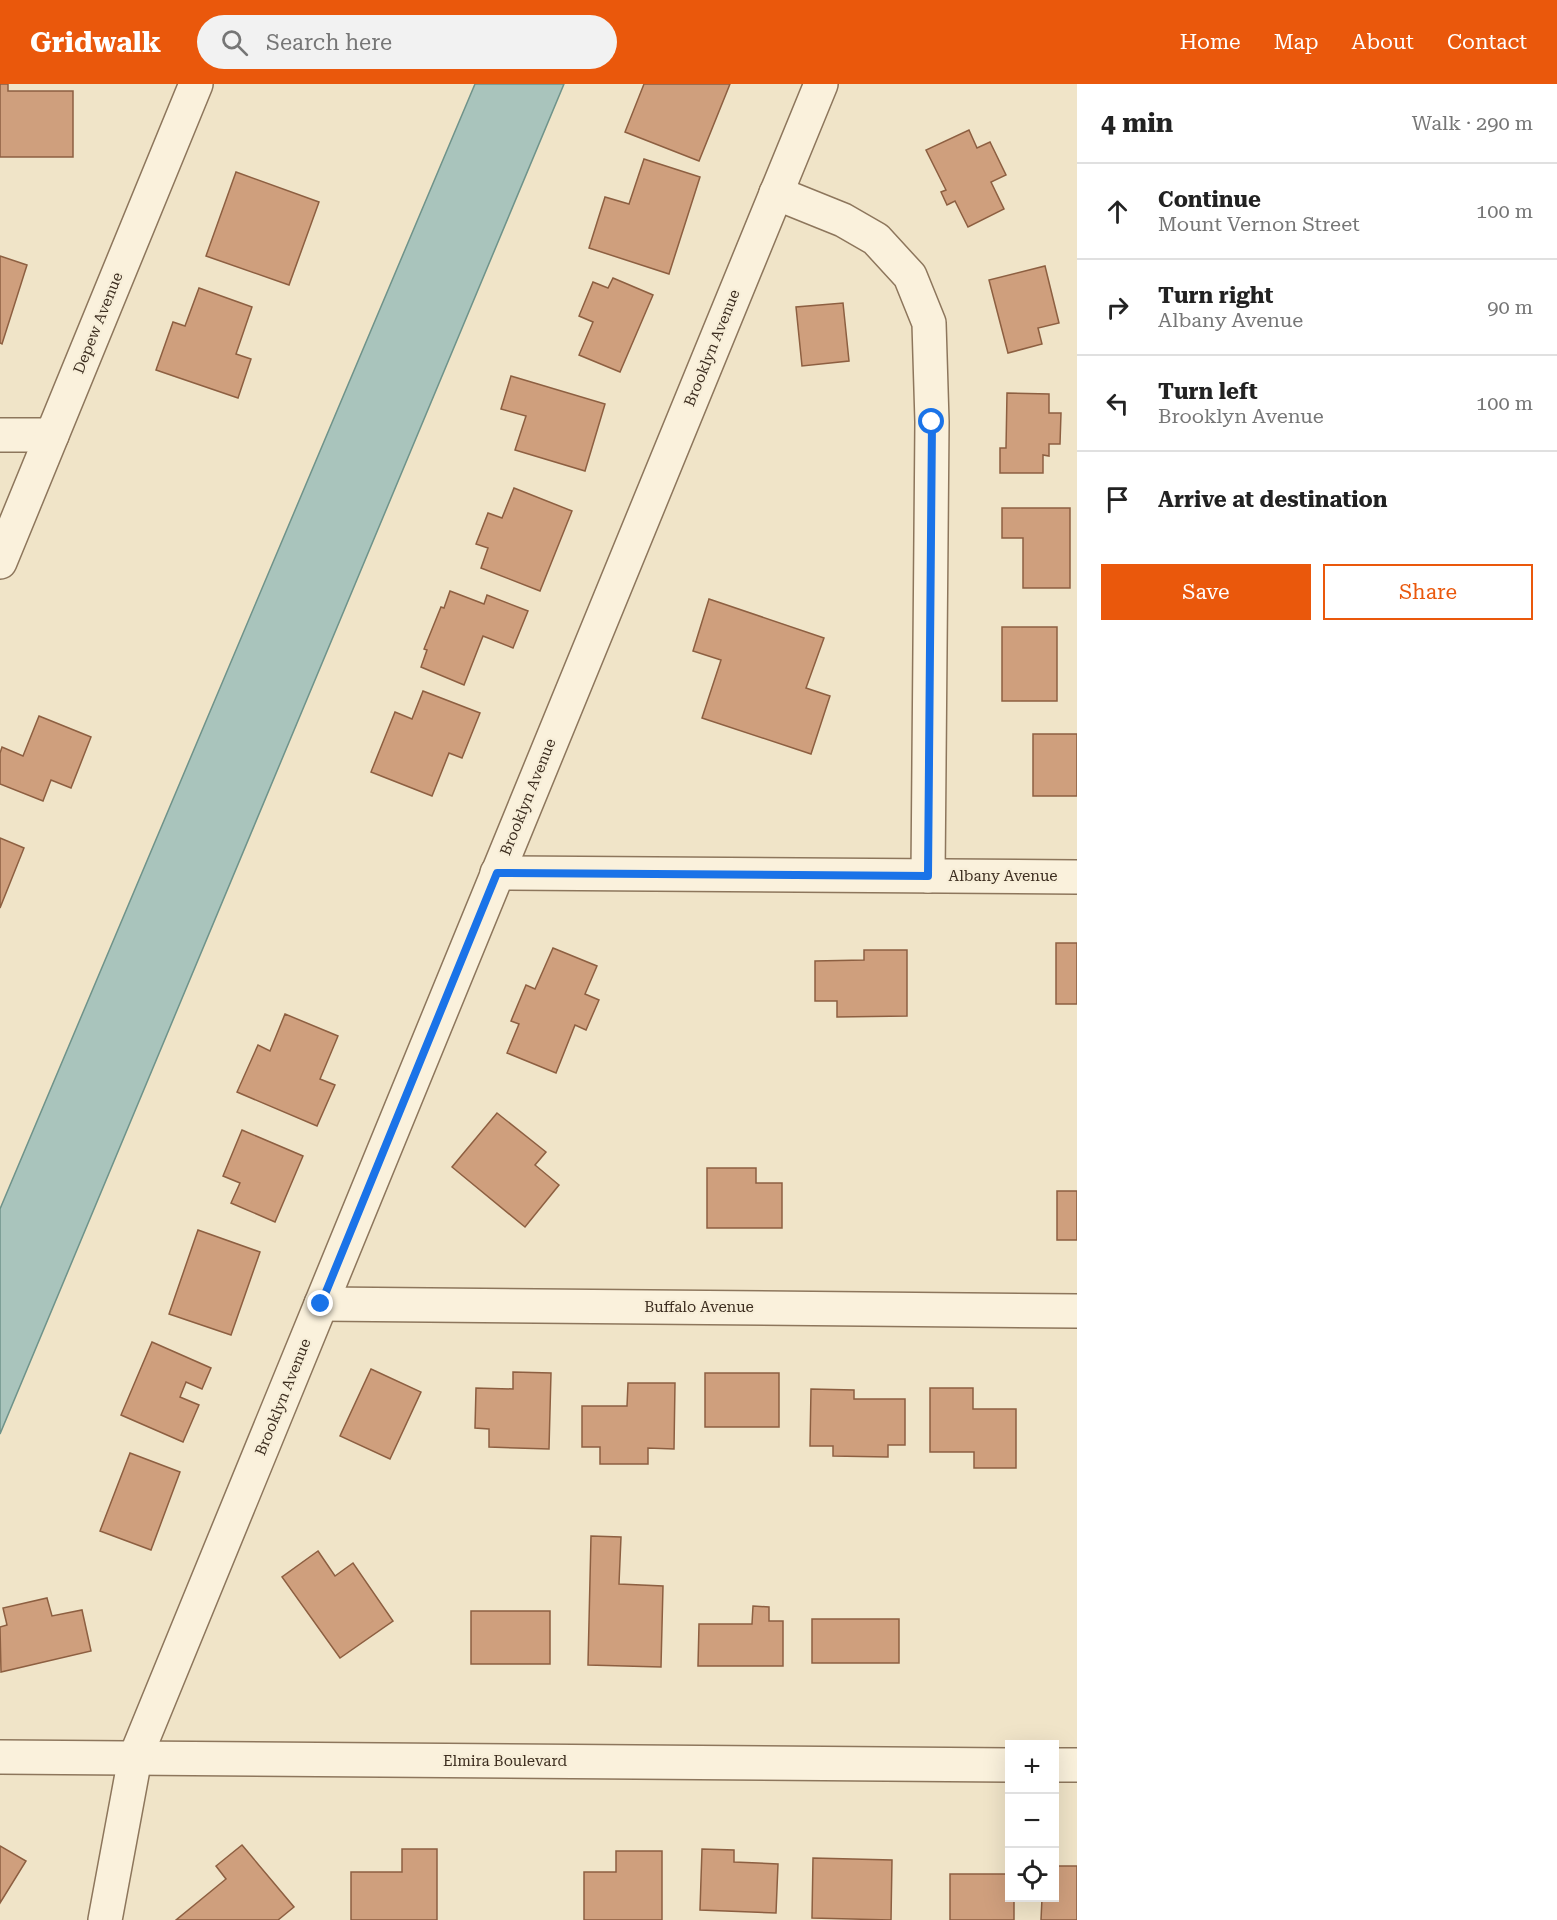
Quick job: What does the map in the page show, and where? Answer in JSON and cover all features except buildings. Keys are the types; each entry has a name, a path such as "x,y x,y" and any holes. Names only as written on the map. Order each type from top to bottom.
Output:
{"street":[{"name":"Depew Avenue","path":"0,562 196,84"},
{"name":"Brooklyn Avenue","path":"105,1920 135,1758 821,84"},
{"path":"776,193 843,220 876,239 910,276 929,323 932,422 928,876"},
{"path":"0,435 52,435"},
{"name":"Albany Avenue","path":"497,873 1077,877"},
{"name":"Buffalo Avenue","path":"321,1304 1077,1311"},
{"name":"Elmira Boulevard","path":"0,1756 1005,1765"},
{"path":"1059,1765 1077,1766"}],"water":[{"path":"475,84 564,84 0,1434 0,1209"}],"route":[{"path":"321,1304 497,873 928,876 932,422"}]}
